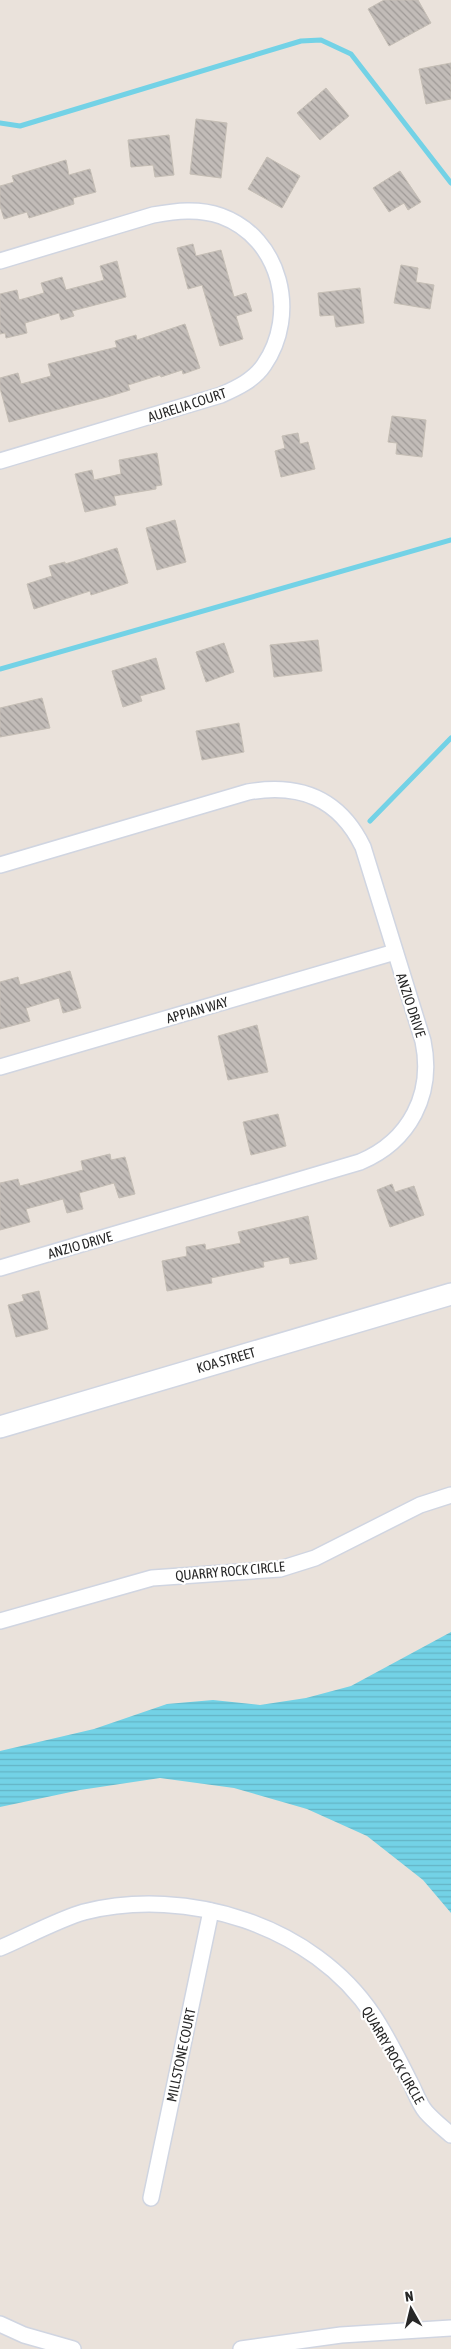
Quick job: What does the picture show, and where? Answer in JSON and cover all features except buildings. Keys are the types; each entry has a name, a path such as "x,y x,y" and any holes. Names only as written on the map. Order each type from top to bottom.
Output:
{"main road":[{"name":"KOA STREET","path":"0,1427 451,1294"}],"street":[{"name":"AURELIA COURT","path":"0,260 175,211 210,213 237,224 264,248 278,274 282,304 281,323 277,337 264,366 248,381 235,389 221,396 0,461"},
{"name":"ANZIO DRIVE","path":"0,865 248,792 275,788 299,791 320,799 333,808 357,835 363,847 423,1041 426,1067 423,1091 417,1110 406,1128 385,1149 360,1162 0,1268"},
{"name":"APPIAN WAY","path":"0,1067 394,952"},
{"name":"QUARRY ROCK CIRCLE","path":"0,1621 152,1578 280,1569 315,1558 420,1505 451,1495"},
{"name":"QUARRY ROCK CIRCLE","path":"0,1948 82,1913 126,1905 171,1904 211,1911 251,1922 300,1946 343,1978 373,2015 425,2111 451,2135"},
{"name":"MILLSTONE COURT","path":"151,2198 211,1911"},
{"path":"0,2324 24,2335 73,2349"},
{"path":"241,2349 340,2335 451,2328"}],"water":[{"path":"451,1632 451,1913 423,1880 367,1836 307,1809 234,1788 160,1778 80,1790 0,1807 0,1751 94,1729 167,1704 213,1700 260,1705 306,1698 351,1686"}],"waterway":[{"path":"0,123 20,126 301,41 321,40 351,54 451,183"},
{"path":"0,669 451,540"},
{"path":"370,821 451,738"}]}
